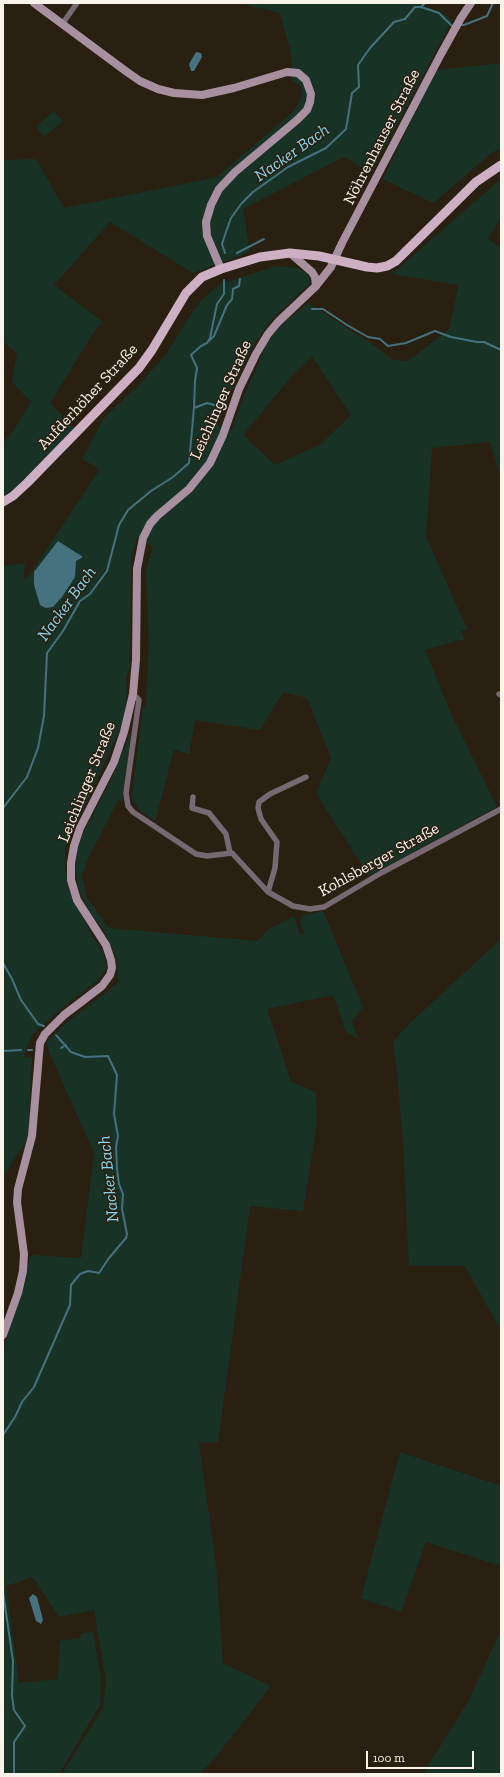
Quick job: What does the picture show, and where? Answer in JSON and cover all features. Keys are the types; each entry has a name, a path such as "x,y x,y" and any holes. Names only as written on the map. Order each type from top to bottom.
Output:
{"main road":[{"path":"34,3 140,81 174,93 202,95 214,93 288,72 298,73 306,80 311,94 307,110 235,172 219,189 211,205 206,222 207,236 221,269"},
{"name":"Nöhrenhauser Straße","path":"335,260 460,18 471,3"},
{"name":"Aufderhöher Straße","path":"3,502 13,496 27,483 139,368 190,288 202,277 221,269 260,257 290,253 312,255 368,267 381,267 392,264 476,182 501,165"},
{"path":"290,253 312,272 316,286"},
{"name":"Leichlinger Straße","path":"3,1335 18,1293 23,1271 24,1254 17,1202 18,1189 32,1136 40,1043 45,1034 64,1015 102,986 110,975 112,968 106,945 77,900 71,880 71,863 74,846 80,828 114,762 124,732 133,694 136,660 137,569 140,548 146,530 157,516 188,489 205,470 217,450 239,390 262,342 278,322 328,273 335,260"}],"street":[{"path":"63,23 77,3"},
{"path":"133,694 139,700 126,793 128,806 133,812 196,854 207,856 230,853 227,837 224,831 209,813 192,808 193,798"},
{"path":"268,892 275,868 277,842 261,819 258,808 259,802 270,794 306,777"},
{"name":"Kohlsberger Straße","path":"230,853 268,892 293,906 310,909 324,907 394,866 501,809"}],"green space":[{"path":"239,3 422,3 423,6 447,16 452,21 371,173 344,157 243,209 250,252 193,273 110,222 54,285 103,322 94,332 50,403 74,428 14,489 3,497 3,443 14,430 31,402 12,382 17,353 3,342 3,160 36,159 64,208 217,177 293,112 300,101 302,93 300,86 292,80 291,53 280,13"},
{"path":"501,63 501,151 494,151 433,203 383,179 436,70"},
{"path":"54,111 63,121 44,137 36,127"},
{"path":"501,179 501,216 488,239 501,248 501,478 490,442 432,448 426,537 467,629 461,631 464,639 425,650 452,716 497,807 369,876 316,793 331,758 307,698 283,692 260,730 195,720 189,754 174,750 155,821 140,811 132,797 143,707 146,708 149,644 146,569 153,547 137,537 131,560 130,666 126,678 127,694 124,720 65,849 65,869 69,889 92,936 104,953 106,969 97,981 69,1002 32,1035 23,1058 32,1057 28,1138 3,1177 3,566 25,563 24,580 29,576 100,469 82,459 104,418 141,383 167,353 193,311 203,299 220,284 276,266 301,269 310,277 309,284 273,318 255,343 214,424 231,431 246,391 267,344 277,329 308,303 369,342 393,360 406,361 415,356 449,329 459,285 392,274","holes":["312,356 351,415 321,444 275,465 243,435 290,378"]},
{"path":"130,734 122,802 118,800 89,857 82,876 87,898 109,928 258,941 267,930 294,916 300,935 305,934 301,925 301,916 323,911 363,1007 352,1021 358,1039 346,1032 333,995 267,1009 291,1082 316,1092 317,1122 303,1211 250,1206 218,1442 199,1443 216,1566 223,1663 271,1686 215,1758 199,1774 62,1774 103,1708 106,1681 94,1610 59,1617 33,1577 6,1586 19,1683 58,1679 60,1641 80,1638 82,1633 93,1632 101,1678 100,1705 59,1774 3,1774 3,1351 31,1255 81,1258 94,1153 50,1054 47,1042 66,1023 118,983 116,957 104,930 88,910 78,887 75,864 78,843 110,782"},
{"path":"501,939 501,1331 465,1266 409,1266 403,1141 393,1042 409,1024"},
{"path":"400,1452 501,1486 501,1566 426,1542 401,1612 361,1598"},
{"path":"501,1630 501,1774 423,1774 469,1700"}],"water":[{"path":"196,52 201,53 202,57 194,71 191,71 189,64"},
{"path":"58,541 83,557 76,561 75,577 62,597 53,607 46,608 40,605 34,585 34,572"},
{"path":"33,1594 37,1597 43,1620 41,1624 36,1621 29,1598"}],"waterway":[{"name":"Nacker Bach","path":"225,253 222,244 231,218 241,204 253,192 288,167 326,148 346,129 352,93 359,87 358,65 370,48 394,22 405,19 415,7 421,7 425,3"},
{"path":"459,25 464,25 487,16 493,3"},
{"path":"421,7 439,13 452,26"},
{"path":"237,253 264,239"},
{"path":"209,341 214,336 227,305 232,299 233,289 239,286 240,279"},
{"name":"Nacker Bach","path":"3,808 27,777 38,748 44,716 47,653 63,631 80,601 90,594 107,571 119,525 128,510 151,491 173,477 189,463 197,368 191,355 207,343 210,338 217,304 224,294 224,280"},
{"path":"312,309 323,309 368,337 380,339 388,346 406,343 435,331 451,337 484,342 501,350"},
{"path":"194,408 207,403 226,408"},
{"name":"Nacker Bach","path":"3,963 21,1000 38,1024 44,1026"},
{"name":"Nacker Bach","path":"3,1435 15,1417 22,1402 34,1387 70,1305 71,1285 80,1274 88,1271 99,1273 109,1258 126,1238 127,1234 122,1209 123,1194 119,1184 117,1169 116,1147 118,1136 114,1114 117,1075 108,1056 85,1057 71,1052 56,1035"},
{"name":"Nacker Bach","path":"61,1048 66,1045"},
{"path":"3,1051 21,1050"},
{"name":"Nacker Bach","path":"3,1592 13,1661 12,1696 14,1710 25,1726 14,1742 14,1774"}]}
